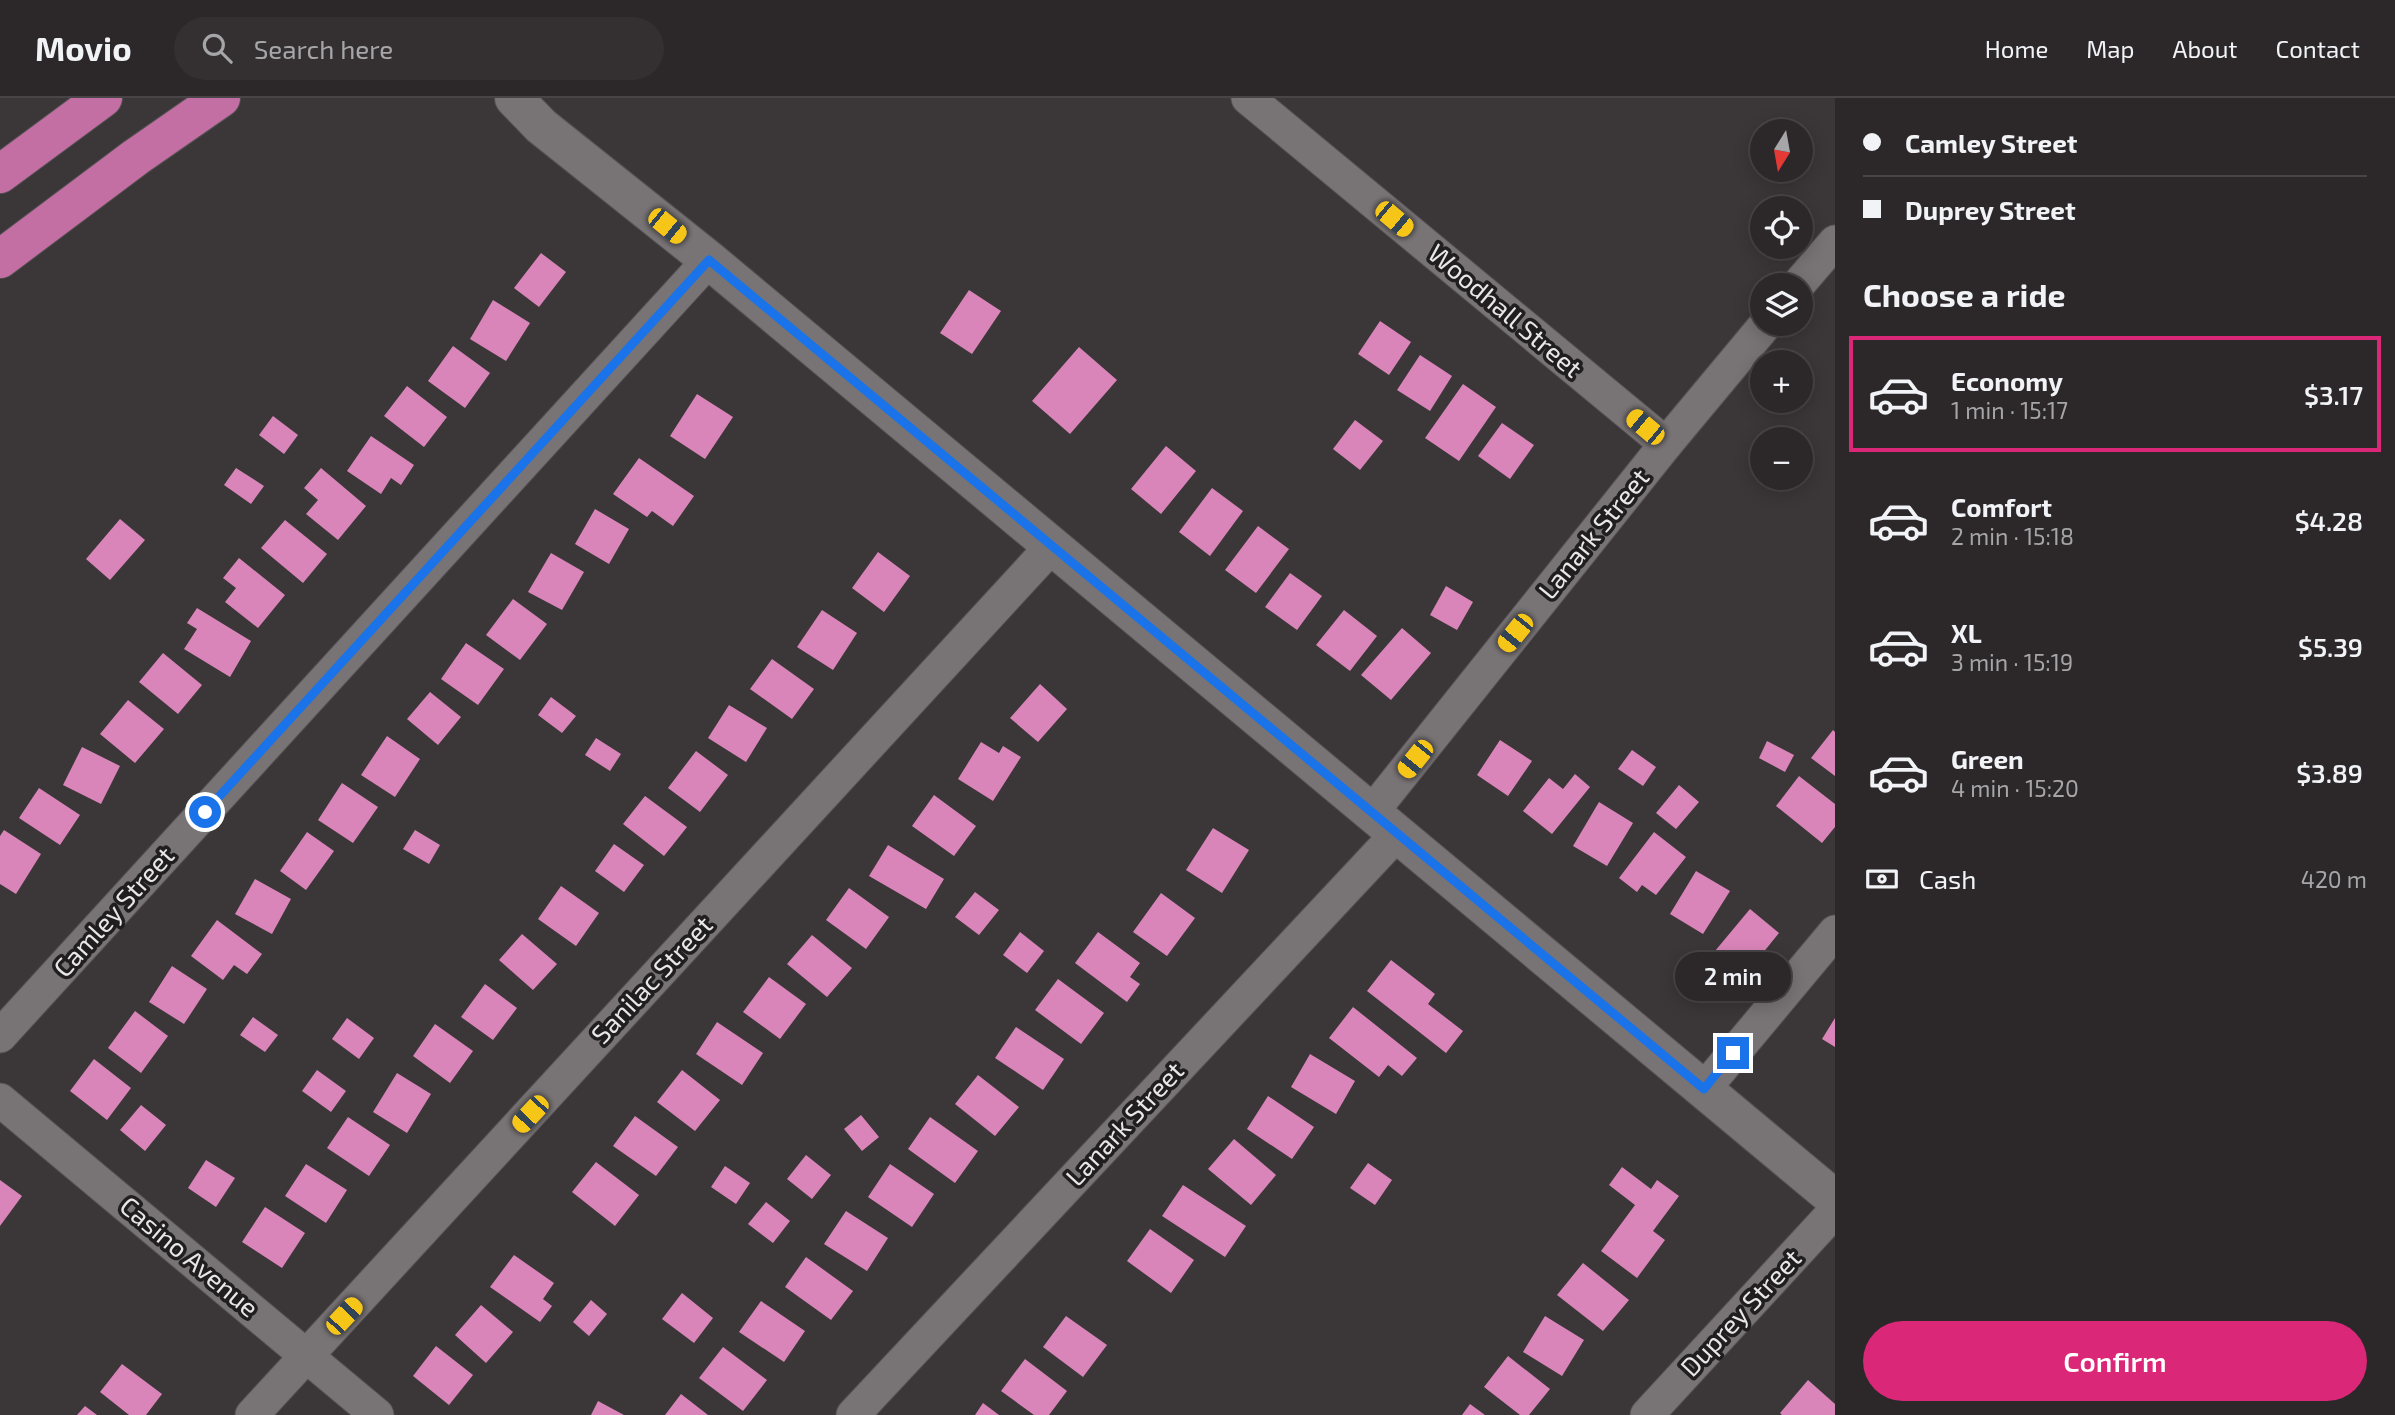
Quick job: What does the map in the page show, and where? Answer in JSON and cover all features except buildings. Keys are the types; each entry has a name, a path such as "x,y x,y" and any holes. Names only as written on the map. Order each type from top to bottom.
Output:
{"highway":[{"path":"0,174 103,98"},
{"path":"0,259 136,157 221,98"}],"street":[{"path":"514,98 541,126 709,260 1053,545 1835,1199"},
{"name":"Woodhall Street","path":"1248,98 1665,444"},
{"path":"1808,273 1835,242"},
{"name":"Camley Street","path":"0,1036 709,260"},
{"name":"Lanark Street","path":"853,1415 1384,823 1665,444 1756,336"},
{"name":"Sanilac Street","path":"252,1415 1053,545"},
{"path":"1704,1089 1835,932"},
{"name":"Casino Avenue","path":"0,1100 377,1415"},
{"name":"Duprey Street","path":"1647,1415 1835,1211"}],"route":[{"path":"205,812 709,260 1704,1089 1733,1053"}]}
